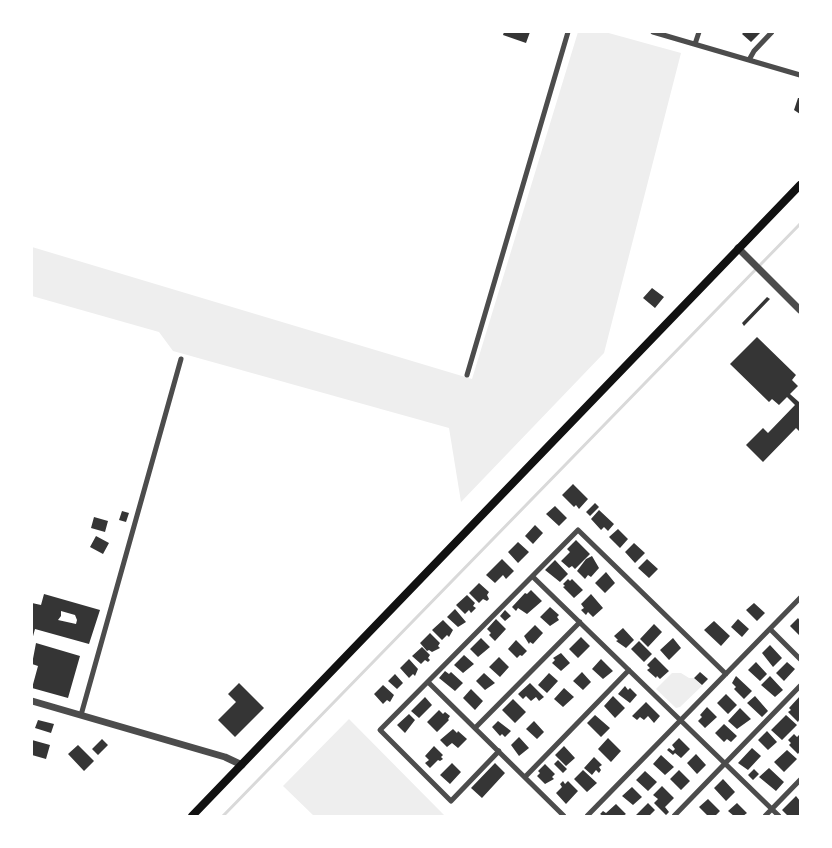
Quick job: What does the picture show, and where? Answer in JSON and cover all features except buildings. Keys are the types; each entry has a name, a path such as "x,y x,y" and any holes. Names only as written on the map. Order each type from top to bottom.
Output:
{"main road":[{"path":"192,816 801,185"}],"street":[{"path":"467,375 568,32"},
{"path":"652,32 801,75"},
{"path":"695,44 699,32"},
{"path":"749,60 754,51 772,32"},
{"path":"738,248 801,309"},
{"path":"81,715 181,359"},
{"path":"499,751 451,801 380,730 578,530 726,674"},
{"path":"533,576 779,816"},
{"path":"587,816 801,598"},
{"path":"475,728 580,622"},
{"path":"770,629 801,659"},
{"path":"525,777 629,670"},
{"path":"428,682 564,816"},
{"path":"674,816 801,686"},
{"path":"32,701 225,757 242,765"},
{"path":"765,816 801,780"}],"shaded area":[{"path":"578,32 605,32 681,53 604,353 461,502 449,428 173,351 159,332 32,296 32,247 472,379"},
{"path":"672,673 681,673 694,678 702,686 680,707 676,708 656,689"},
{"path":"349,719 445,816 314,816 283,786"}],"waterway":[{"path":"223,816 800,224"}]}
